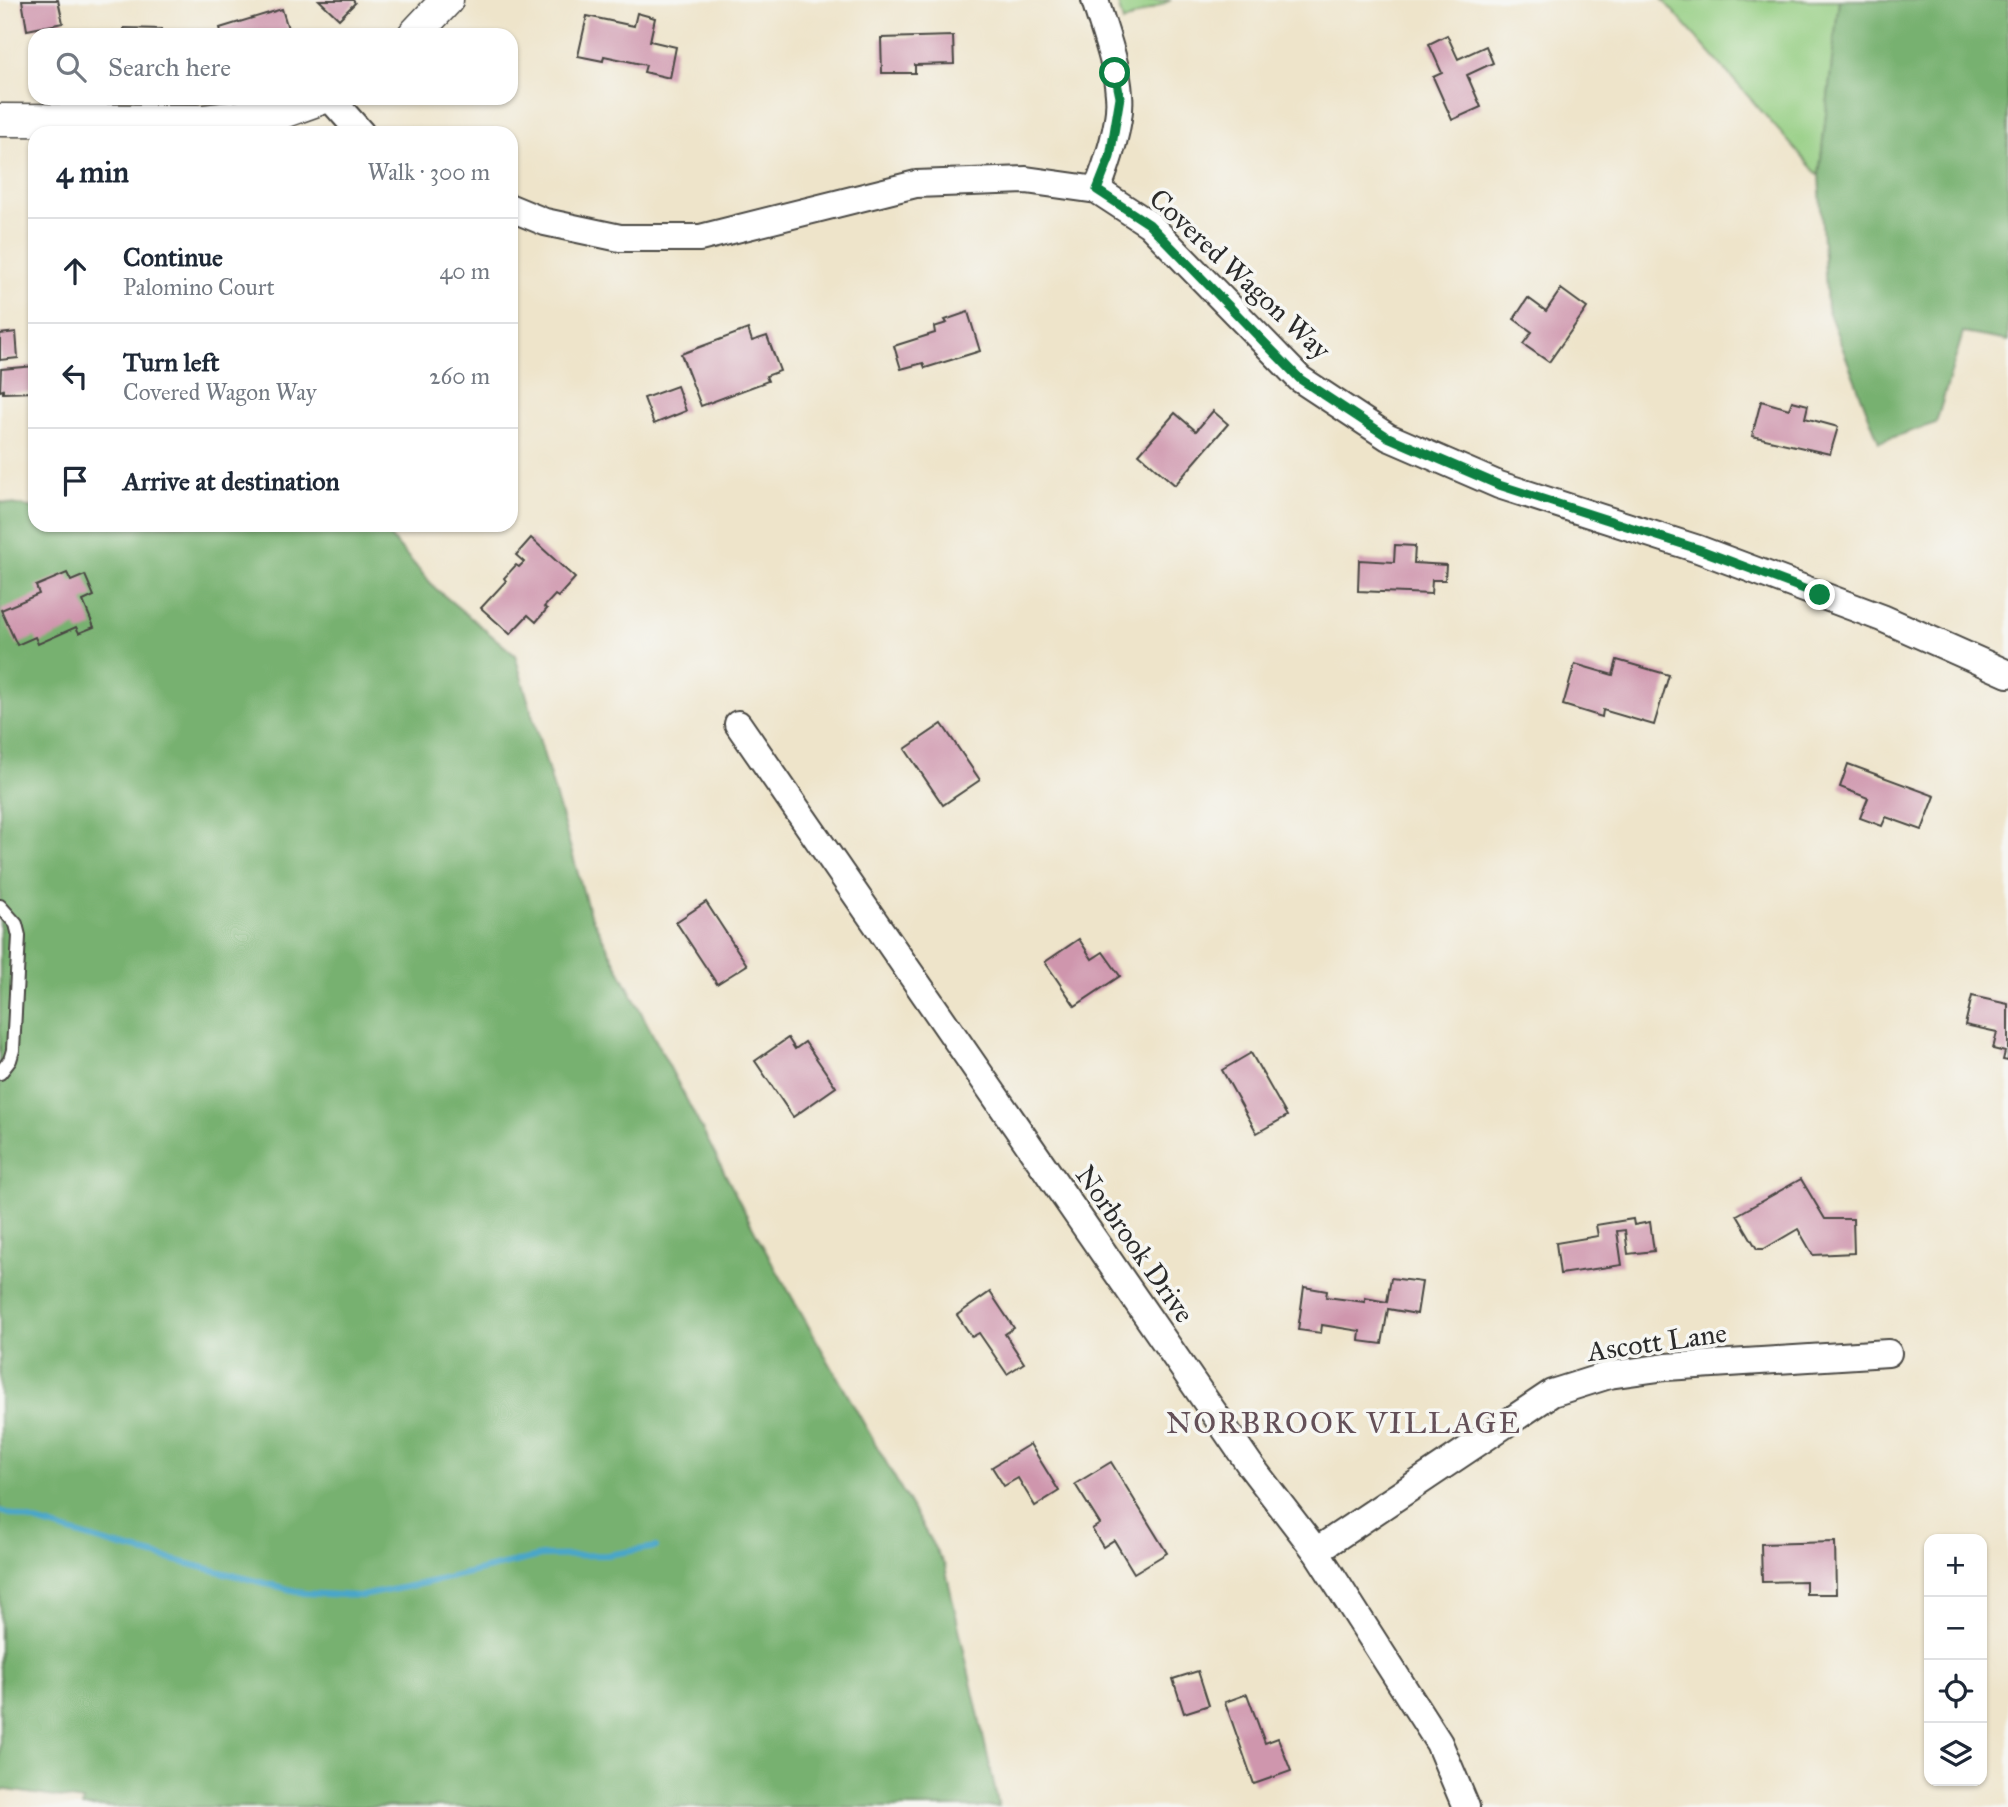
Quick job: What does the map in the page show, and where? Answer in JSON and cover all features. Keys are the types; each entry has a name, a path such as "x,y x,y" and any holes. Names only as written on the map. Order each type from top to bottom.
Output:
{"street":[{"path":"421,28 447,0"},
{"path":"1095,0 1110,49 1120,97 1110,157 1097,190"},
{"path":"199,126 280,113 303,105"},
{"path":"336,105 355,126"},
{"path":"0,120 165,126"},
{"name":"Covered Wagon Way","path":"518,211 545,222 620,238 700,238 916,184 1026,180 1097,190 1149,224 1300,379 1388,437 1499,485 1698,549 1869,614 2008,674"},
{"name":"Norbrook Drive","path":"738,724 1250,1465 1316,1551 1439,1743 1466,1807"},
{"name":"Ascott Lane","path":"1316,1551 1552,1393 1609,1375 1667,1367 1888,1353"}],"lane":[{"path":"0,906 16,924 19,936 13,1050 10,1060 0,1073"}],"green space":[{"path":"1117,0 1171,0 1123,22"},
{"path":"1663,0 1839,0 1819,176"},
{"path":"1839,0 2008,0 2008,341 1963,333 1936,423 1879,442 1827,308 1819,176"},
{"path":"0,502 28,507 28,532 386,532 435,588 515,655 589,912 760,1241 945,1566 999,1807 82,1807 83,1801 0,1789"}],"building":[{"path":"22,0 58,0 63,23 27,30"},
{"path":"319,0 353,0 355,3 339,19"},
{"path":"282,9 288,28 220,28"},
{"path":"637,13 655,18 650,41 676,47 670,78 644,72 646,65 604,56 603,61 578,56 587,16 634,26"},
{"path":"1447,35 1458,59 1486,46 1493,63 1467,75 1481,107 1452,120 1433,77 1442,73 1429,44"},
{"path":"953,36 954,64 915,65 915,73 882,73 881,38"},
{"path":"1561,289 1587,308 1549,362 1523,344 1532,332 1514,319 1528,298 1546,311"},
{"path":"968,312 980,351 925,368 923,363 901,369 894,346 935,333 934,327 947,323 945,320"},
{"path":"748,329 752,341 767,336 780,371 766,376 768,381 701,406 681,354"},
{"path":"16,332 18,358 0,360 0,334"},
{"path":"28,367 28,392 0,391 1,369"},
{"path":"677,386 686,411 654,424 644,398"},
{"path":"1761,401 1789,409 1792,401 1808,405 1805,418 1838,427 1830,454 1752,436"},
{"path":"1213,411 1228,424 1175,485 1139,454 1175,413 1196,431"},
{"path":"531,538 575,578 558,597 555,595 544,607 547,609 536,622 528,615 510,634 481,608 506,581 504,578 516,565 519,567 524,562 516,555"},
{"path":"1395,545 1415,546 1414,563 1446,565 1445,580 1432,580 1431,594 1358,591 1359,560 1394,562"},
{"path":"67,573 71,581 85,575 94,596 83,601 94,627 79,633 76,627 38,644 35,637 17,645 1,610 39,594 36,586"},
{"path":"1617,660 1669,675 1654,725 1603,710 1602,717 1563,705 1575,664 1613,675"},
{"path":"942,724 980,780 943,805 905,749"},
{"path":"1848,764 1935,796 1922,830 1886,817 1882,826 1860,818 1868,798 1840,787"},
{"path":"706,902 747,965 717,984 676,922"},
{"path":"1079,939 1092,959 1103,952 1120,976 1075,1006 1045,962"},
{"path":"1972,996 2008,1004 2008,1061 2003,1060 2005,1052 1993,1049 1997,1032 1965,1025"},
{"path":"788,1038 795,1049 805,1042 836,1087 793,1117 755,1061"},
{"path":"1251,1053 1287,1116 1257,1133 1222,1070"},
{"path":"1801,1179 1825,1219 1853,1219 1854,1253 1813,1255 1798,1229 1764,1249 1757,1249 1737,1215"},
{"path":"1633,1219 1634,1225 1650,1222 1654,1251 1628,1254 1625,1230 1617,1231 1622,1265 1560,1274 1556,1243 1598,1236 1596,1225"},
{"path":"1391,1278 1422,1282 1417,1314 1388,1309 1382,1344 1359,1341 1360,1331 1322,1325 1321,1333 1298,1330 1304,1287 1327,1291 1326,1297 1365,1302 1365,1298 1387,1302"},
{"path":"990,1292 1014,1328 1005,1334 1024,1363 1007,1374 979,1333 972,1337 957,1315"},
{"path":"1030,1444 1059,1491 1035,1506 1018,1478 1004,1486 992,1467"},
{"path":"1111,1462 1167,1553 1134,1573 1114,1540 1103,1547 1092,1529 1100,1524 1075,1484"},
{"path":"1835,1542 1836,1594 1806,1594 1806,1581 1762,1582 1761,1544"},
{"path":"1198,1671 1209,1705 1184,1713 1173,1679"},
{"path":"1247,1694 1265,1743 1278,1738 1291,1771 1254,1784 1225,1702"}],"waterway":[{"path":"0,1511 114,1545 304,1593 362,1596 541,1556 607,1555 656,1547"}],"district":[{"name":"NORBROOK VILLAGE","path":"1344,1423"}],"route":[{"path":"1115,73 1120,97 1110,157 1097,190 1149,224 1300,379 1388,437 1499,485 1698,549 1820,595"}]}
